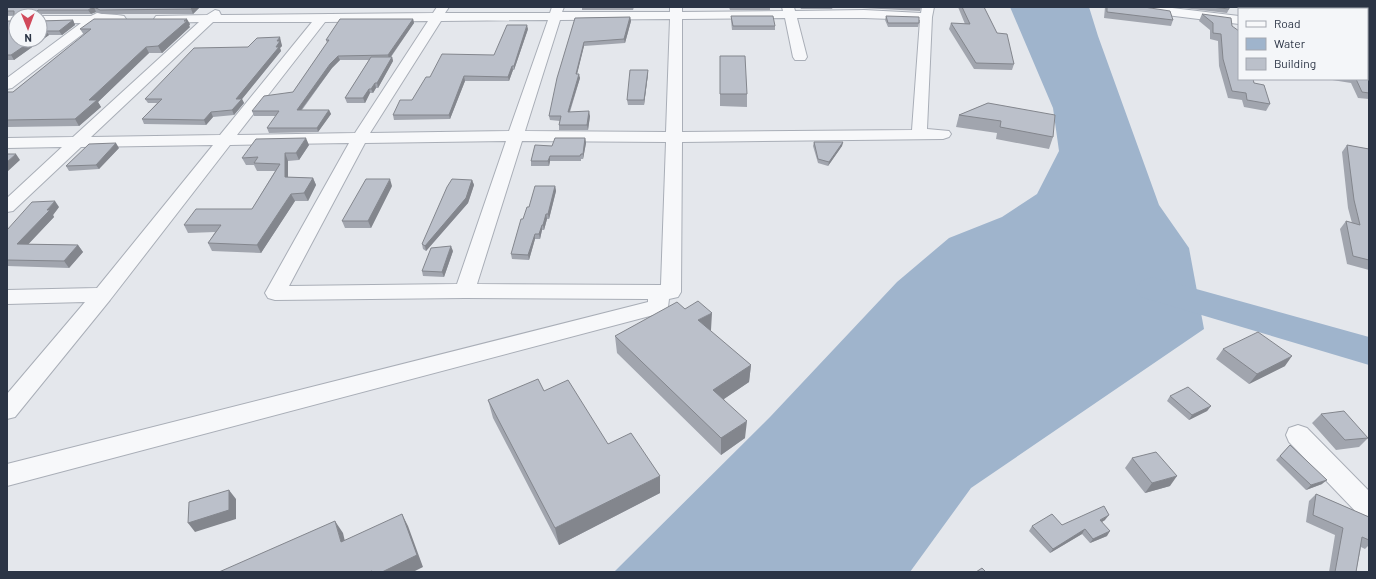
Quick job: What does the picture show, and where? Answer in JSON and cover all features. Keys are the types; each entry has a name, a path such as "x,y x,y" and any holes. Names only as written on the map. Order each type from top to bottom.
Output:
{"street":[{"path":"7,85 110,7"},
{"path":"7,207 223,7"},
{"path":"1134,7 1238,20"},
{"path":"440,12 359,139 275,293 464,291 671,292 676,11"},
{"path":"148,19 321,18 440,12 789,11 864,14 927,12 919,134"},
{"path":"789,11 800,57"},
{"path":"464,291 557,12"},
{"path":"7,410 103,295 321,18"},
{"path":"48,20 133,19"},
{"path":"7,143 516,136 674,137 943,134"},
{"path":"7,474 658,306 659,292"},
{"path":"7,297 103,295"},
{"path":"1298,435 1369,508"}],"water":[{"path":"1010,7 1089,7 1159,205 1189,248 1204,329 971,488 910,572 614,572 770,417 897,282 949,238 1002,217 1037,194 1059,151 1053,108"}],"building":[{"path":"7,7 94,7 88,10 8,8 7,11"},
{"path":"94,7 193,7 191,9 100,10"},
{"path":"962,7 984,7 997,33 1007,34 1014,64 976,63 951,23 970,24"},
{"path":"1107,7 1144,7 1170,11 1173,20 1107,12"},
{"path":"1211,7 1229,7 1229,9"},
{"path":"1369,7 1369,36 1368,8 1266,8"},
{"path":"1202,14 1231,18 1232,26 1238,30 1238,80 1253,80 1254,83 1264,85 1270,104 1247,100 1246,93 1232,91 1223,59 1221,34 1213,33 1213,23"},
{"path":"731,16 773,16 775,26 733,26"},
{"path":"886,16 919,17 919,23 888,23"},
{"path":"630,17 624,39 584,42 576,74 579,74 568,112 589,111 587,125 559,125 561,116 549,116 557,78 575,18"},
{"path":"94,19 187,19 184,21 187,21 158,46 146,47 89,100 97,100 75,119 7,120 7,92 13,92 91,29 80,29"},
{"path":"340,19 413,19 388,55 338,56 330,64 297,110 329,110 317,128 267,128 279,111 252,111 264,96 293,92 329,40 326,40"},
{"path":"73,20 59,31 48,31 48,21"},
{"path":"7,21 8,48 21,48 11,55 7,55"},
{"path":"507,25 527,25 514,66 512,66 508,77 464,76 449,115 393,115 400,100 412,100 426,77 430,77 442,54 494,55"},
{"path":"280,37 277,41 280,41 276,47 279,47 236,99 242,99 232,110 211,112 204,120 142,119 162,99 145,99 194,48 248,47 257,38"},
{"path":"720,56 745,56 747,94 720,94"},
{"path":"371,57 392,57 377,83 369,89 363,98 345,98"},
{"path":"630,70 648,70 644,100 627,100"},
{"path":"1369,73 1369,93 1362,92 1356,80 1368,80"},
{"path":"988,103 1055,115 1053,137 1000,127 1001,121 959,115"},
{"path":"306,138 296,153 285,153 285,177 313,178 304,193 291,194 257,245 208,243 221,225 184,225 196,209 252,209 280,164 254,163 258,157 242,158 256,139"},
{"path":"555,138 585,138 583,154 580,156 550,156 548,161 531,161 535,145 552,146"},
{"path":"814,142 843,142 829,162 818,159"},
{"path":"116,143 96,165 66,166 89,144"},
{"path":"1347,145 1369,149 1369,260 1353,256 1346,221 1360,225 1354,200"},
{"path":"7,154 16,154 7,162"},
{"path":"366,179 390,179 368,221 342,221"},
{"path":"452,179 472,180 466,198 425,246 422,244"},
{"path":"535,186 555,186 548,214 546,214 539,234 535,234 528,255 511,254 521,219 523,219 527,207 529,207"},
{"path":"55,201 47,210 50,210 17,244 78,245 64,261 7,260 7,230 32,202"},
{"path":"451,246 442,272 422,271 431,248"},
{"path":"698,301 712,313 698,320 751,365 713,390 747,421 721,438 615,336 677,302 685,309"},
{"path":"1258,332 1292,356 1257,374 1223,349"},
{"path":"538,379 544,391 568,380 608,444 631,433 660,476 555,528 488,400"},
{"path":"1188,387 1211,406 1192,415 1170,396"},
{"path":"1344,411 1368,438 1345,440 1321,414"},
{"path":"1290,445 1327,480 1311,485 1280,456"},
{"path":"1156,452 1177,476 1152,483 1132,458"},
{"path":"229,490 229,510 188,523 189,502"},
{"path":"1316,494 1369,517 1369,540 1362,537 1356,572 1335,572 1343,528 1313,515"},
{"path":"1104,506 1109,515 1100,520 1110,531 1093,539 1085,529 1053,549 1032,526 1052,514 1062,525"},
{"path":"402,514 417,555 382,572 219,572 335,521 341,542"},
{"path":"982,568 986,572 976,572"}],"waterway":[{"path":"1153,289 1369,351"}]}
